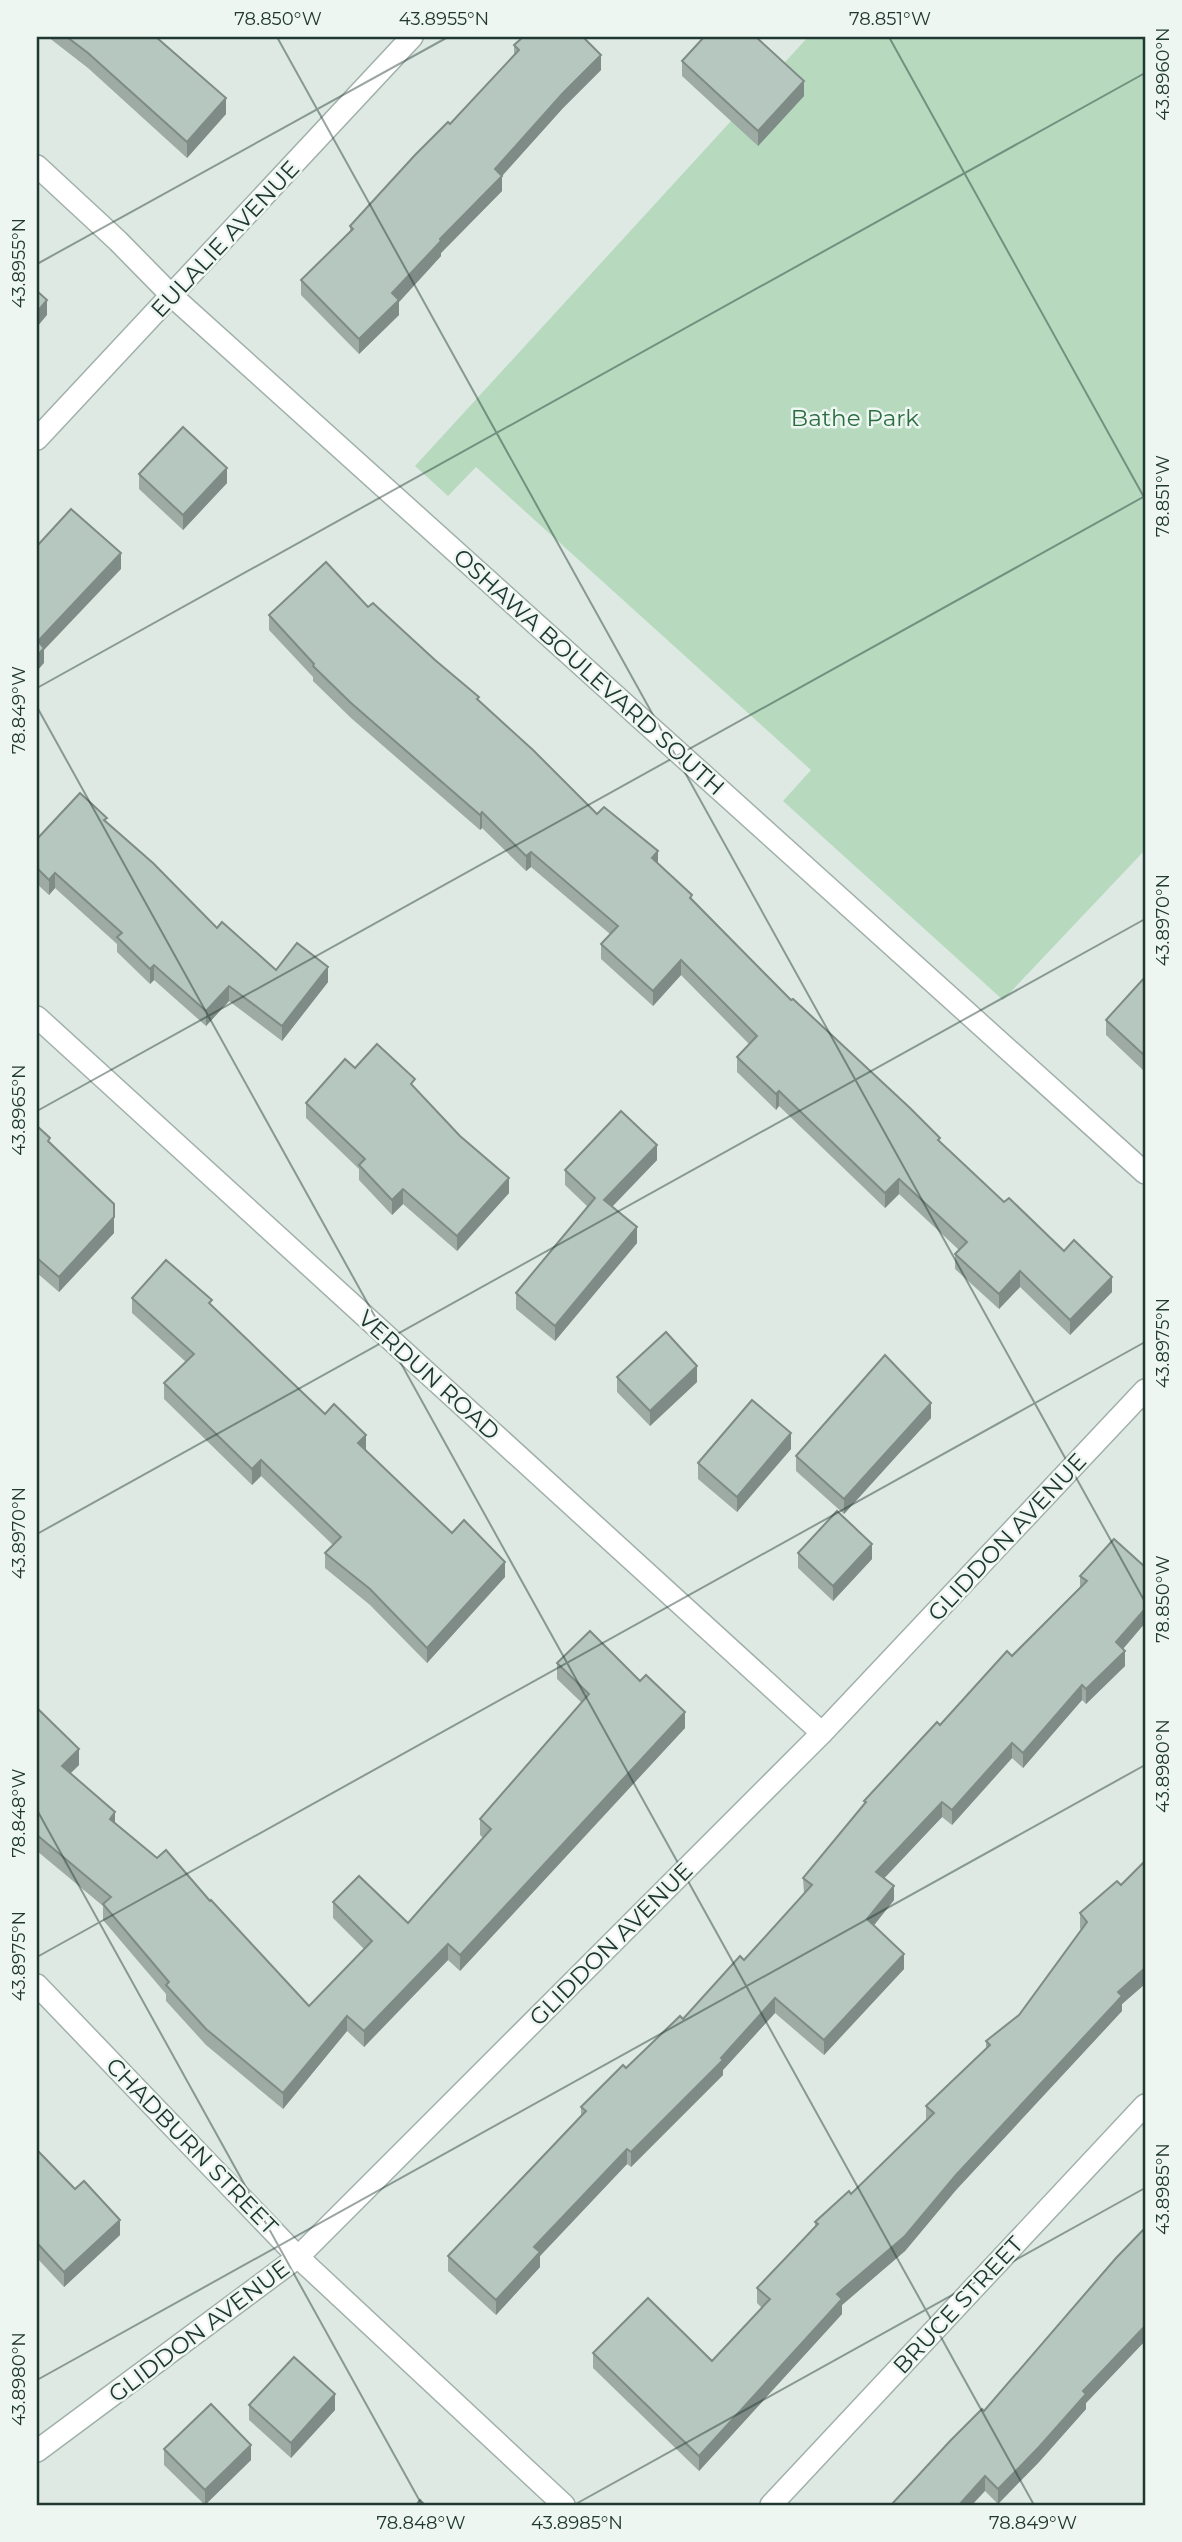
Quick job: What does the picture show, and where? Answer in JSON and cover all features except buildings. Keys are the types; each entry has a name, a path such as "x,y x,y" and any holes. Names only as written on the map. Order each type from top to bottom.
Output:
{"street":[{"name":"EULALIE AVENUE","path":"37,439 412,37"},
{"name":"OSHAWA BOULEVARD SOUTH","path":"37,166 172,296 1145,1173"},
{"name":"VERDUN ROAD","path":"37,1017 822,1733"},
{"name":"GLIDDON AVENUE","path":"37,2451 298,2257 822,1733 1145,1391"},
{"name":"CHADBURN STREET","path":"37,1985 298,2257 564,2505"},
{"name":"BRUCE STREET","path":"771,2505 1145,2105"}],"green space":[{"name":"Bathe Park","path":"808,37 1145,37 1145,850 1003,1000 783,801 811,770 476,467 448,496 415,466"}]}
